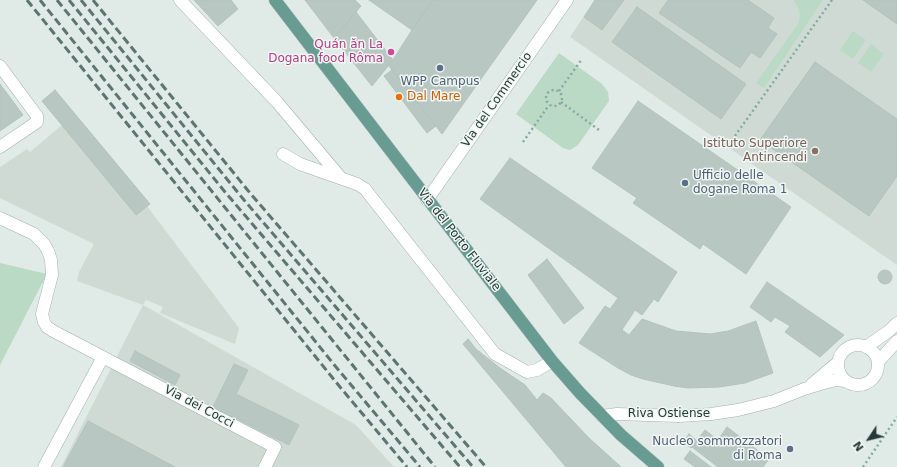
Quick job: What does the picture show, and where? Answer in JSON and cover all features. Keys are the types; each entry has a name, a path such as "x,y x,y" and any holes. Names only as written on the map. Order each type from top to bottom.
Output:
{"main road":[{"name":"Via del Porto Fluviale","path":"275,0 552,361 602,416 658,467"}],"street":[{"path":"180,0 276,102 342,179"},
{"name":"Via del Commercio","path":"427,200 567,0"},
{"path":"0,66 37,116 37,122 0,147"},
{"path":"283,154 300,164 357,184 365,189 496,354 527,372 537,370 552,361"},
{"path":"0,218 34,234 48,251 51,260 52,275 42,310 44,322 53,331 102,357 91,381 44,467"},
{"path":"878,362 872,350 866,347 889,331 897,323"},
{"name":"Riva Ostiense","path":"602,416 618,414 679,416 711,414 738,410 768,402 804,389 836,380 845,381 855,385 865,384 875,376 878,369 878,362 897,341"},
{"name":"Riva Ostiense","path":"804,389 837,363 839,357 848,347 854,345 866,347"},
{"name":"Via dei Cocci","path":"102,357 275,447 265,467"},
{"path":"837,363 840,376 845,381"}],"path":[{"path":"732,140 832,0"},
{"path":"559,91 582,59"},
{"path":"554,90 559,91 562,96 559,105 554,107 549,105 546,101 546,96 549,92 554,90"},
{"path":"561,102 599,130"},
{"path":"523,142 549,105"},
{"path":"863,467 897,416"}],"shaded area":[{"name":"Istituto Superiore Antincendi","path":"595,0 897,0 897,265 570,37"},
{"path":"55,90 150,204 147,206 239,328 235,344 160,313 163,307 146,300 143,305 77,281 79,272 94,244 0,198 0,167 27,149 30,152 62,125 42,101"},
{"path":"143,305 356,425 394,467 61,467"}],"green space":[{"path":"794,0 823,0 764,88 756,83 798,24 800,15"},
{"path":"853,31 866,40 853,59 840,50"},
{"path":"871,44 884,54 871,72 858,63"},
{"path":"559,53 602,84 608,92 609,101 578,145 570,150 563,148 516,114"},
{"path":"0,263 47,274 0,365"}],"building":[{"path":"194,0 231,0 238,9 218,26"},
{"path":"305,0 355,0 361,6 334,38"},
{"path":"369,0 433,0 412,30"},
{"name":"WPP Campus","path":"433,0 537,0 442,134 389,66"},
{"path":"595,0 624,0 602,30 584,17"},
{"path":"668,0 748,0 774,18 768,28 777,34 760,58 751,52 740,68 659,13"},
{"path":"863,0 897,0 897,24"},
{"path":"637,7 746,84 721,119 612,42"},
{"path":"356,12 393,60 372,86 334,38"},
{"path":"815,62 897,119 897,176 869,216 760,140"},
{"path":"392,70 436,126 427,133 384,76"},
{"path":"0,84 23,115 0,131"},
{"path":"55,90 150,204 136,215 42,101"},
{"name":"Ufficio delle dogane Roma 1","path":"638,101 791,207 746,274 703,244 700,249 633,203 637,198 592,168"},
{"path":"510,158 677,272 658,302 654,299 642,315 635,310 622,330 629,335 642,319 676,331 710,334 728,331 756,321 773,373 745,383 719,387 688,388 674,386 631,375 579,343 605,306 610,309 618,298 480,199"},
{"path":"547,259 584,308 564,324 528,275"},
{"path":"885,270 890,272 892,277 890,282 885,284 880,282 878,277 880,272"},
{"path":"767,282 844,335 820,357 785,332 790,326 775,317 771,322 750,307"},
{"path":"468,339 476,349 525,385 537,400 543,393 551,398 589,438 621,467 566,467 463,344"},
{"path":"135,351 180,375 175,385 130,361"},
{"path":"234,364 248,370 236,394 299,425 289,445 213,407"},
{"path":"88,421 175,467 63,467"},
{"path":"727,427 769,459 763,467 718,467 692,447 705,430 718,440"},
{"path":"689,434 696,440 691,448 683,442"},
{"path":"690,451 711,467 695,467 684,459"}],"railway":[{"path":"27,0 340,387 407,467"},
{"path":"40,0 336,367 420,467"},
{"path":"57,0 435,467"},
{"path":"69,0 225,192 460,467"},
{"path":"81,0 244,200 473,467"},
{"path":"93,0 250,193 486,467"}],"place":[{"name":"Quán ăn La Dogana food Rôma","path":"391,52"},
{"name":"WPP Campus","path":"440,68"},
{"name":"Dal Mare","path":"399,97"},
{"name":"Istituto Superiore Antincendi","path":"815,151"},
{"name":"Ufficio delle dogane Roma 1","path":"685,183"},
{"name":"Nucleo sommozzatori di Roma","path":"790,449"}]}
